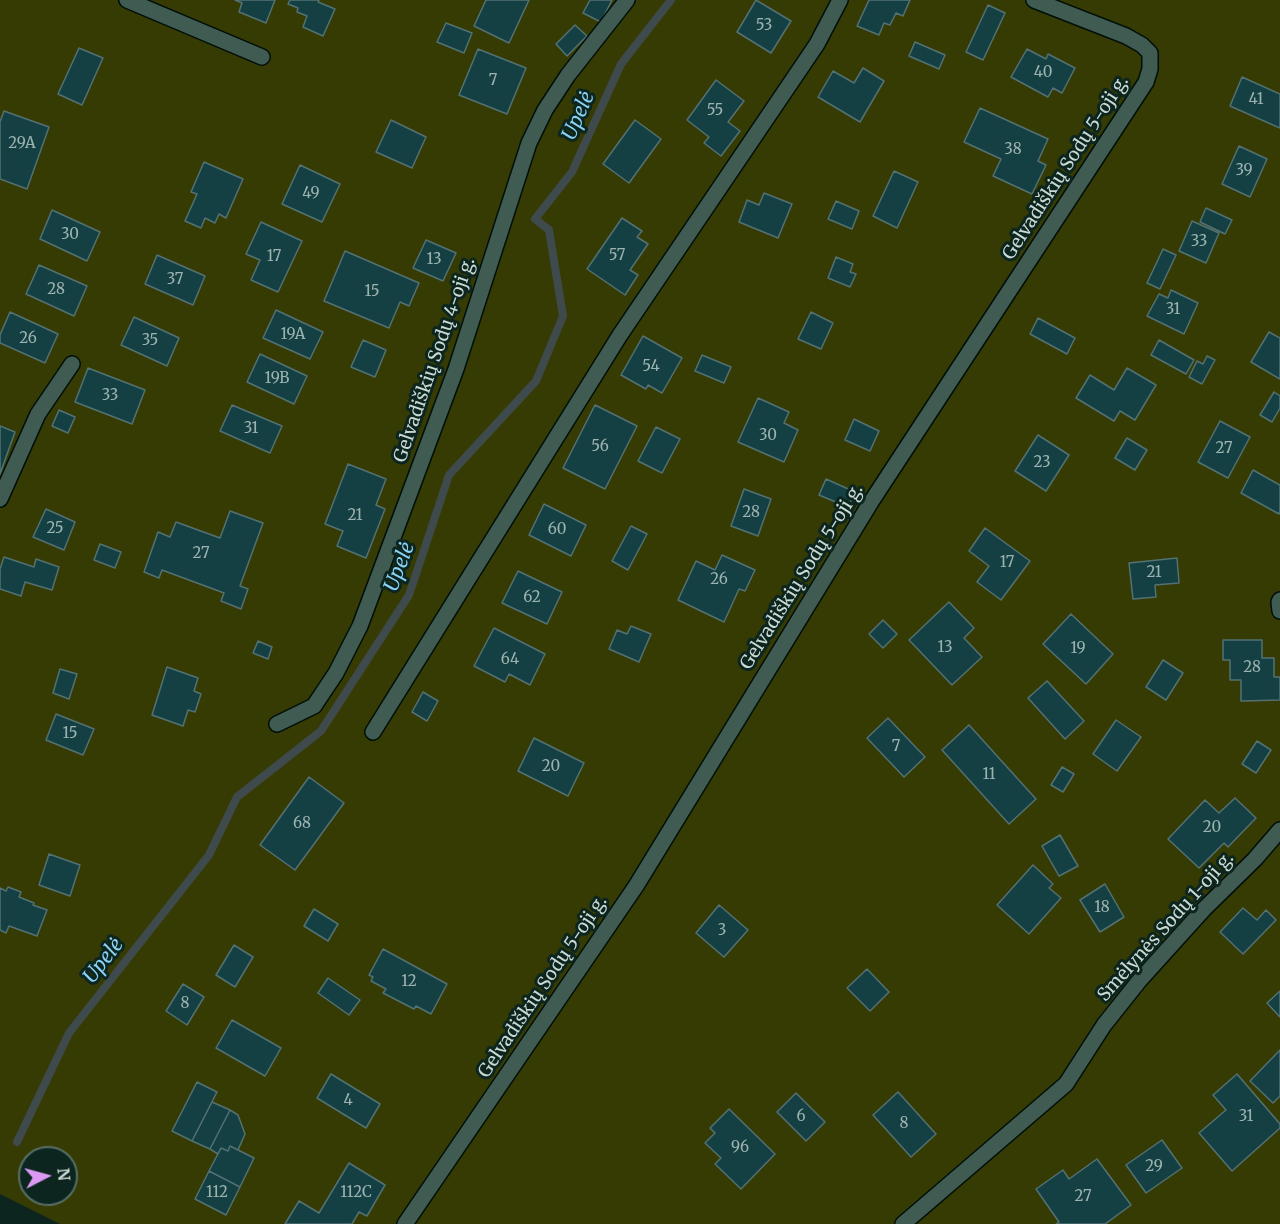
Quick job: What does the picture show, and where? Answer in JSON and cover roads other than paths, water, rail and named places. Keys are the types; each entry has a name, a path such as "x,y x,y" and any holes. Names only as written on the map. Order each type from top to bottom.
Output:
{"street":[{"path":"127,0 262,57"},
{"name":"Gelvadiškių Sodų 4-oji g.","path":"277,724 314,706 336,673 360,626 456,369 529,143 545,110 568,75 627,0"},
{"path":"373,732 620,335 817,44 840,0"},
{"name":"Gelvadiškių Sodų 5-oji g.","path":"405,1224 636,886 871,502 1146,82 1150,69 1150,53 1142,45 1126,36 1034,0"},
{"path":"0,499 38,414 72,364"},
{"path":"1280,600 1280,611"},
{"name":"Smėlynės Sodų 1-oji g.","path":"903,1224 1066,1084 1104,1025 1138,981 1280,830"}],"waterway":[{"name":"Upelė","path":"17,1142 69,1033 209,855 237,797 321,731 409,595 449,475 536,381 563,316 549,230 535,219 572,172 621,64 671,0"}]}
